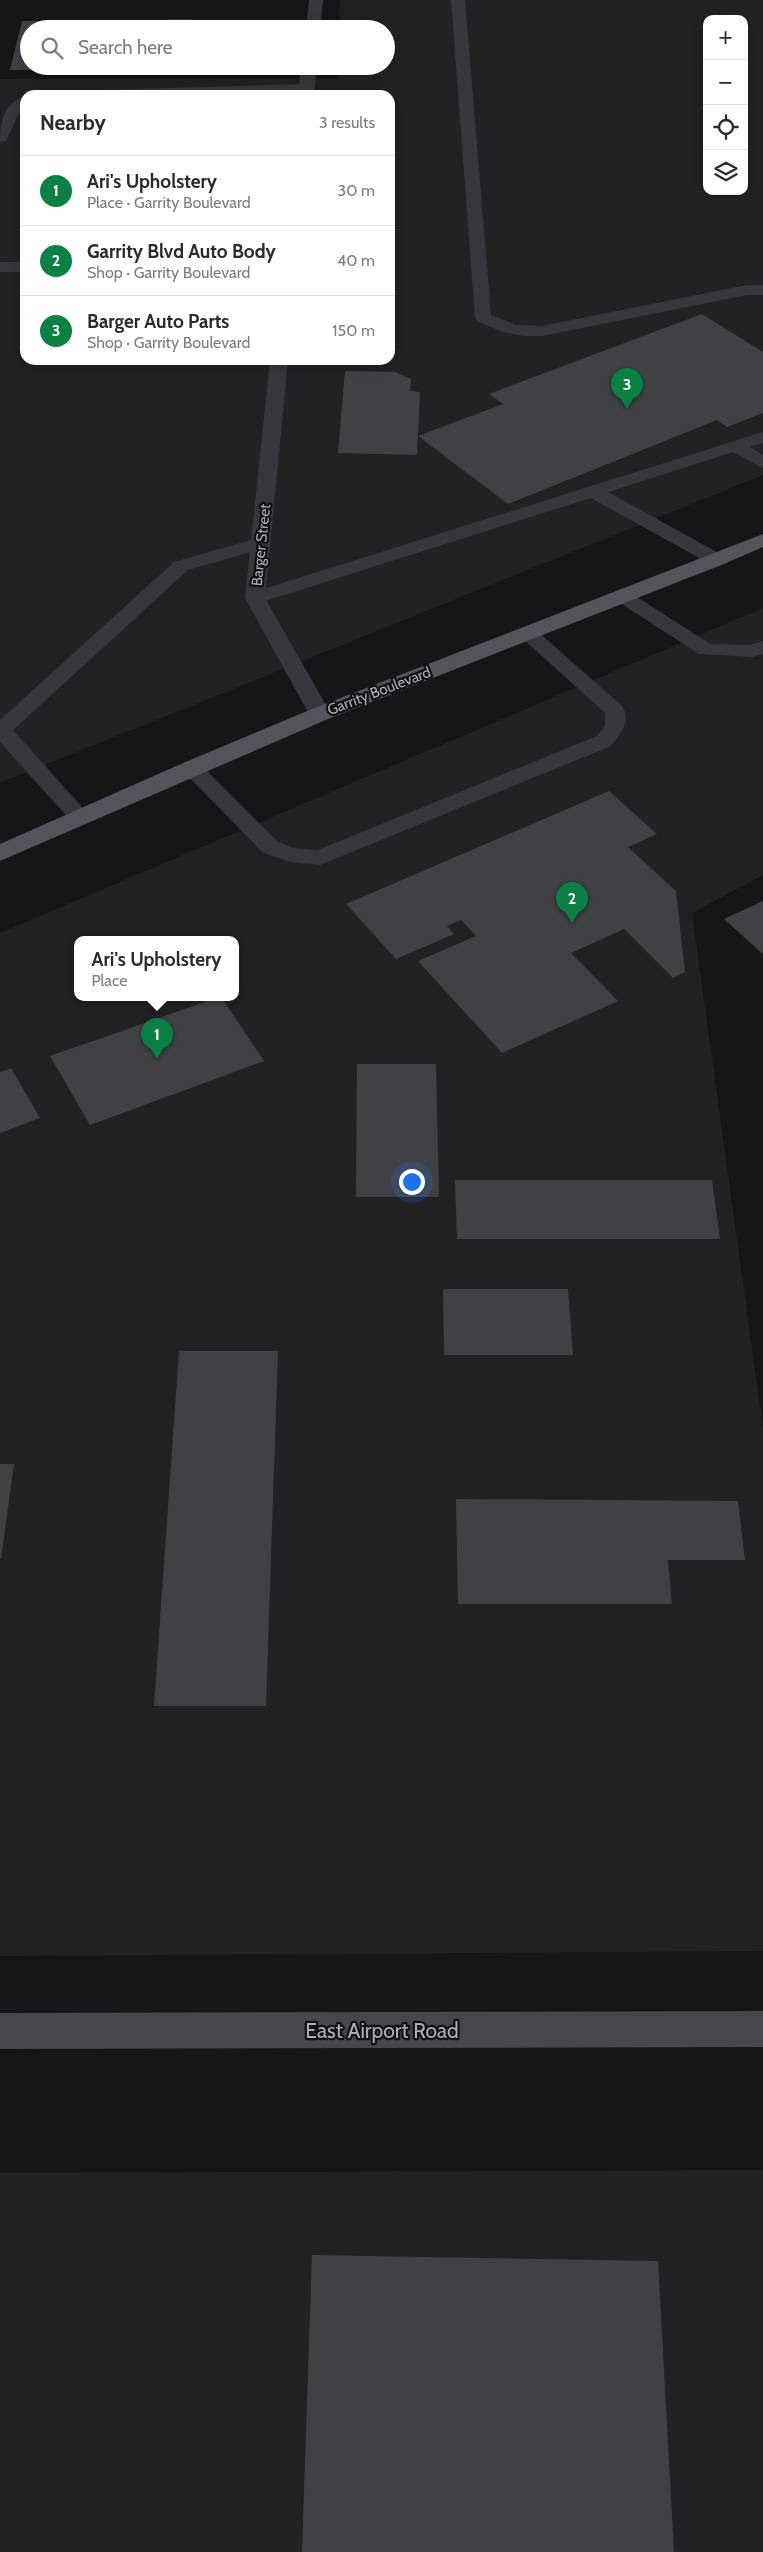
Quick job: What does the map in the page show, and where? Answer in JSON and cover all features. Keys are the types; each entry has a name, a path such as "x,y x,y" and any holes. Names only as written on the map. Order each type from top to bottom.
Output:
{"main road":[{"name":"Garrity Boulevard","path":"0,853 190,768 320,714 717,560 763,540"}],"street":[{"path":"314,20 316,0"},
{"path":"306,90 308,75"},
{"name":"Barger Street","path":"279,365 255,598 320,714"},
{"name":"East Airport Road","path":"0,2031 763,2029"}],"lane":[{"path":"458,0 483,317 502,328 527,332 552,330 747,290 763,290"},
{"path":"1,138 14,111 20,105"},
{"path":"0,267 20,267"},
{"path":"255,598 763,437"},
{"path":"735,446 763,463"},
{"path":"593,491 717,560"},
{"path":"80,817 1,731 181,566 261,543"},
{"path":"624,596 706,650 760,650"},
{"path":"190,768 270,847 290,855 320,858 604,741 615,727 615,711 528,633"}],"shaded area":[{"path":"340,0 763,0 763,475 0,783 0,79 338,79 338,75 395,75 395,20 339,20"},
{"path":"763,608 763,875 692,913 763,1428 763,1951 0,1956 0,933"},
{"path":"763,2170 763,2552 0,2552 0,2173"}],"building":[{"path":"168,19 193,19 193,20"},
{"path":"20,29 20,70 10,70"},
{"path":"702,314 763,352 763,413 727,427 717,420 508,504 418,436 503,404 489,394"},
{"path":"345,371 395,372 411,379 410,391 420,392 417,455 338,453"},
{"path":"609,791 657,834 628,847 676,891 685,972 673,978 624,929 571,953 618,1001 502,1053 418,961 476,936 461,920 447,926 454,934 396,959 346,904"},
{"path":"763,901 763,954 724,919"},
{"path":"207,1001 224,1001 264,1061 90,1125 50,1056"},
{"path":"357,1064 436,1064 439,1197 356,1197"},
{"path":"11,1068 40,1118 0,1133 0,1072"},
{"path":"455,1180 712,1180 720,1239 457,1239"},
{"path":"443,1289 568,1289 573,1355 444,1355"},
{"path":"179,1351 278,1351 266,1706 154,1706"},
{"path":"0,1464 14,1464 1,1559 0,1559"},
{"path":"456,1499 738,1501 745,1560 668,1560 672,1604 458,1604"},
{"path":"312,2255 658,2261 674,2552 302,2552"}],"place":[{"name":"Barger Auto Parts","path":"627,409"},
{"name":"Garrity Blvd Auto Body","path":"572,923"},
{"name":"Ari's Upholstery","path":"157,1059"}]}
